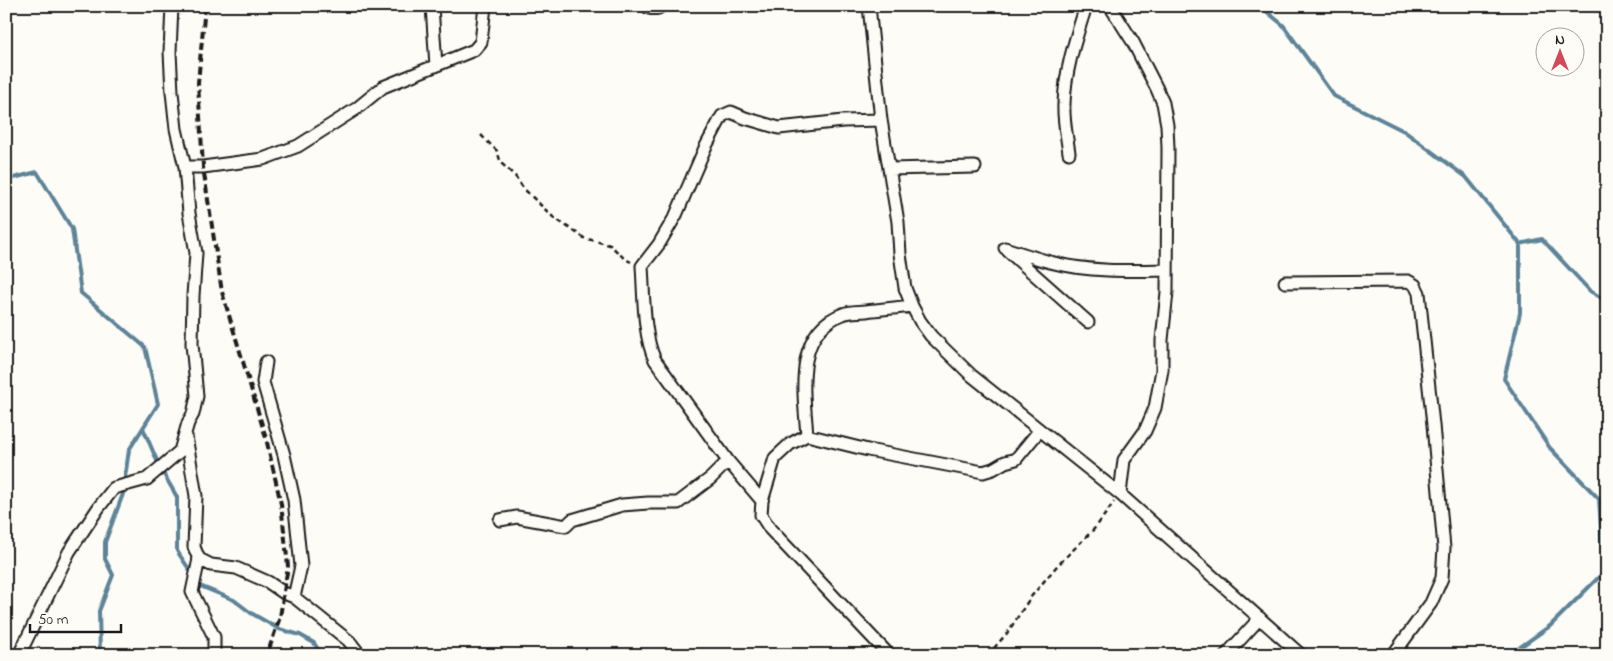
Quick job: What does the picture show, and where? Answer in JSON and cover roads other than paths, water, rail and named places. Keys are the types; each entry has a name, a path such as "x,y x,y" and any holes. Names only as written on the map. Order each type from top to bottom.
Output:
{"main road":[{"path":"650,6 657,6"}],"street":[{"path":"19,655 69,552 99,507 114,488 147,479 180,451 193,414 196,396 192,344 196,253 189,212 185,167 176,130 172,92 170,52 172,6"},
{"path":"432,6 436,66"},
{"path":"185,167 203,167 253,161 298,146 356,109 384,87 479,47 482,38 485,6"},
{"path":"869,6 881,120 898,222 905,288 912,306 931,336 971,375 1120,494 1301,655"},
{"path":"1069,153 1064,105 1066,75 1086,6"},
{"path":"1110,6 1133,42 1163,103 1167,125 1168,148 1167,292 1162,340 1162,370 1156,408 1145,431 1124,460 1120,494"},
{"path":"762,501 728,461 655,360 650,350 642,266 659,244 676,215 705,148 722,116 731,112 779,128 843,120 881,120"},
{"path":"889,169 975,168"},
{"path":"1088,322 1005,248 1050,262 1087,268 1115,271 1166,270"},
{"path":"1286,282 1408,281 1415,285 1419,293 1444,548 1442,578 1431,603 1393,655"},
{"path":"807,435 804,367 807,353 821,329 832,319 845,313 912,306"},
{"path":"266,362 263,382 284,455 295,509 301,566 294,597"},
{"path":"889,655 770,529 762,516 762,501 775,458 790,444 807,435 868,450 983,472 1016,459 1039,431"},
{"path":"186,434 196,496 194,547 199,558 211,565 236,568 268,582 284,594 294,597 349,641 360,655"},
{"path":"500,520 517,518 566,526 572,520 622,505 648,502 678,503 711,478 728,461"},
{"path":"199,558 192,592 214,637 214,655"},
{"path":"1226,655 1260,618"}],"waterway":[{"path":"1260,6 1283,25 1334,96 1404,131 1466,177 1520,244 1520,313 1504,379 1550,448 1599,499 1604,572 1550,626 1509,655"},
{"path":"6,180 37,172 72,229 81,293 145,347 158,404 129,450 124,484"},
{"path":"1520,244 1542,239 1590,291 1607,301"},
{"path":"143,428 158,463"},
{"path":"162,471 177,497 177,551 193,575"},
{"path":"100,655 99,611 113,575 105,559 105,542 123,494"},
{"path":"197,581 200,586 234,600 251,613 279,629 300,635 314,643 322,655"}],"railway":[{"path":"205,6 198,83 203,167 222,292 266,438 281,504 288,566 280,617 267,655"}]}
